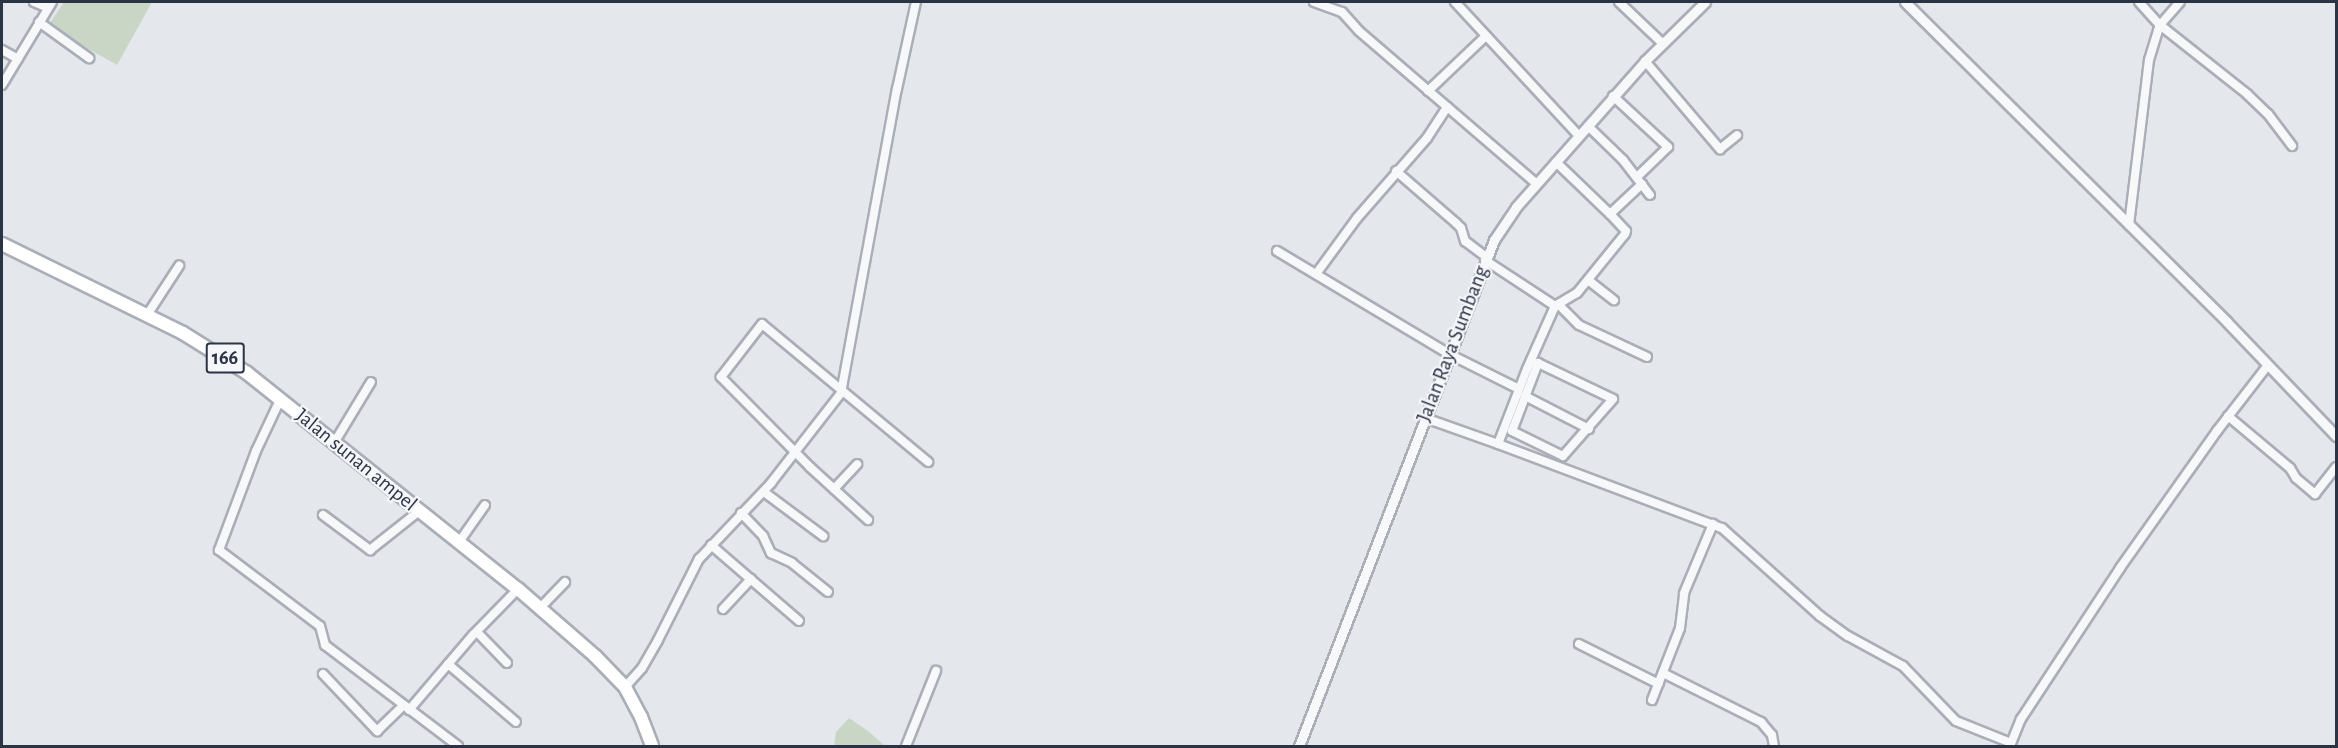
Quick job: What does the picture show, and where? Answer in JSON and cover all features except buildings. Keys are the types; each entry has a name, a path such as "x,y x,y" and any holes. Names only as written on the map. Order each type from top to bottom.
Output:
{"main road":[{"name":"Jalan sunan ampel","path":"2,243 213,350 280,400 518,589 595,656 625,687 644,724 652,747"}],"street":[{"path":"2,85 50,5 34,2"},
{"path":"625,687 652,652 689,576 711,545 764,492 842,391 897,89 916,2"},
{"path":"1314,2 1342,12 1359,31 1537,184"},
{"path":"1455,2 1579,136"},
{"path":"1619,2 1662,43"},
{"name":"Jalan Raya Sumbang","path":"1299,747 1485,259 1516,207 1644,61 1705,2"},
{"path":"1905,2 2227,321 2337,436"},
{"path":"2139,2 2160,25 2247,94 2268,114 2292,146"},
{"path":"2129,225 2149,60 2160,25 2180,2"},
{"path":"39,22 89,58"},
{"path":"1428,91 1486,36"},
{"path":"2,50 18,59"},
{"path":"1644,61 1720,149 1737,135"},
{"path":"1610,214 1668,147 1613,96"},
{"path":"1316,274 1396,171 1427,138 1447,107"},
{"path":"1588,126 1639,180 1650,195"},
{"path":"1498,444 1557,305 1577,293 1626,233 1610,214 1556,162"},
{"path":"1396,171 1456,223 1461,228 1465,241 1485,259 1557,305 1579,325 1647,357"},
{"path":"1277,251 1449,354 1519,390"},
{"path":"147,315 179,266"},
{"path":"1588,280 1614,300"},
{"path":"868,520 723,380 722,372 762,324 928,462"},
{"path":"1538,363 1613,399 1563,456 1512,431 1525,396 1538,363"},
{"path":"1425,418 1730,532 1820,616 1848,636 1903,666 1956,721 2011,745 2021,719 2056,664 2228,416 2268,365"},
{"path":"334,443 371,382"},
{"path":"1525,396 1589,429"},
{"path":"280,400 256,451 219,550 320,626 325,645 458,747"},
{"path":"2228,416 2290,468 2296,478 2315,494 2337,467"},
{"path":"1542,461 1547,449"},
{"path":"834,489 857,464"},
{"path":"764,492 823,536"},
{"path":"459,542 484,505"},
{"path":"323,515 370,550 421,512"},
{"path":"741,513 763,536 771,553 792,563 828,592"},
{"path":"1652,700 1680,628 1684,593 1713,524"},
{"path":"711,545 799,621"},
{"path":"723,609 751,579"},
{"path":"540,608 565,582"},
{"path":"323,674 377,731 406,708 518,589"},
{"path":"477,632 507,663"},
{"path":"1579,644 1659,684"},
{"path":"448,664 516,722"},
{"path":"906,747 936,671"},
{"path":"1663,673 1761,722 1773,735 1774,747"}],"green space":[{"path":"64,2 152,2 117,65 48,26"},
{"path":"849,718 885,746 834,746 836,732"}]}
